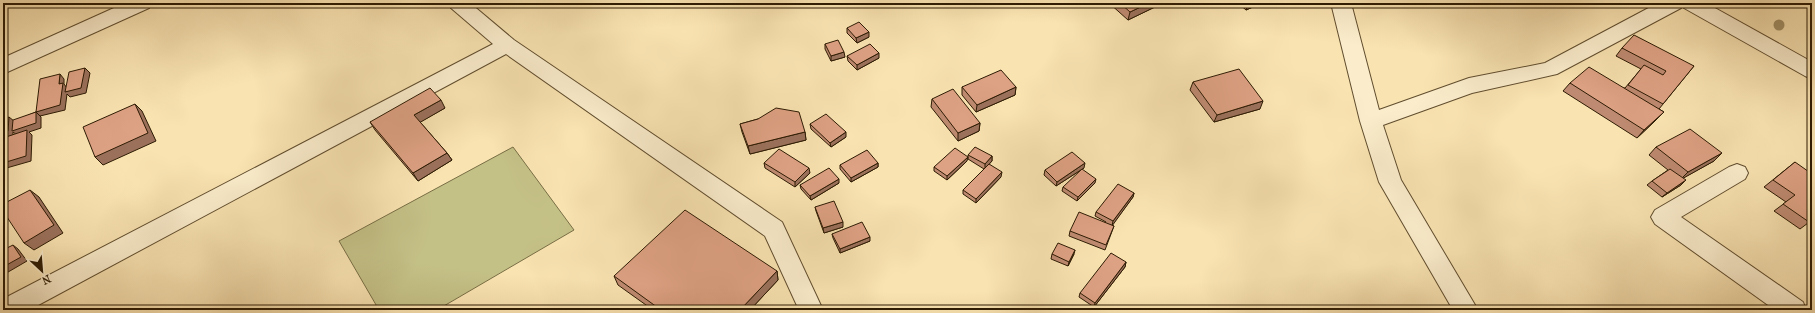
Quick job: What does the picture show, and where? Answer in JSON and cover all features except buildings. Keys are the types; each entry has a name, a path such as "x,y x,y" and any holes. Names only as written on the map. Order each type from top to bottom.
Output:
{"street":[{"path":"3,67 142,3"},
{"path":"458,3 507,45 774,229 811,310"},
{"path":"1341,3 1371,121 1390,182 1466,310"},
{"path":"1371,121 1469,86 1550,69 1674,3"},
{"path":"1691,3 1812,71"},
{"path":"6,310 507,45"},
{"path":"1737,173 1663,217 1794,310"}],"shaded area":[{"path":"513,147 574,230 437,310 379,310 339,241"}]}
